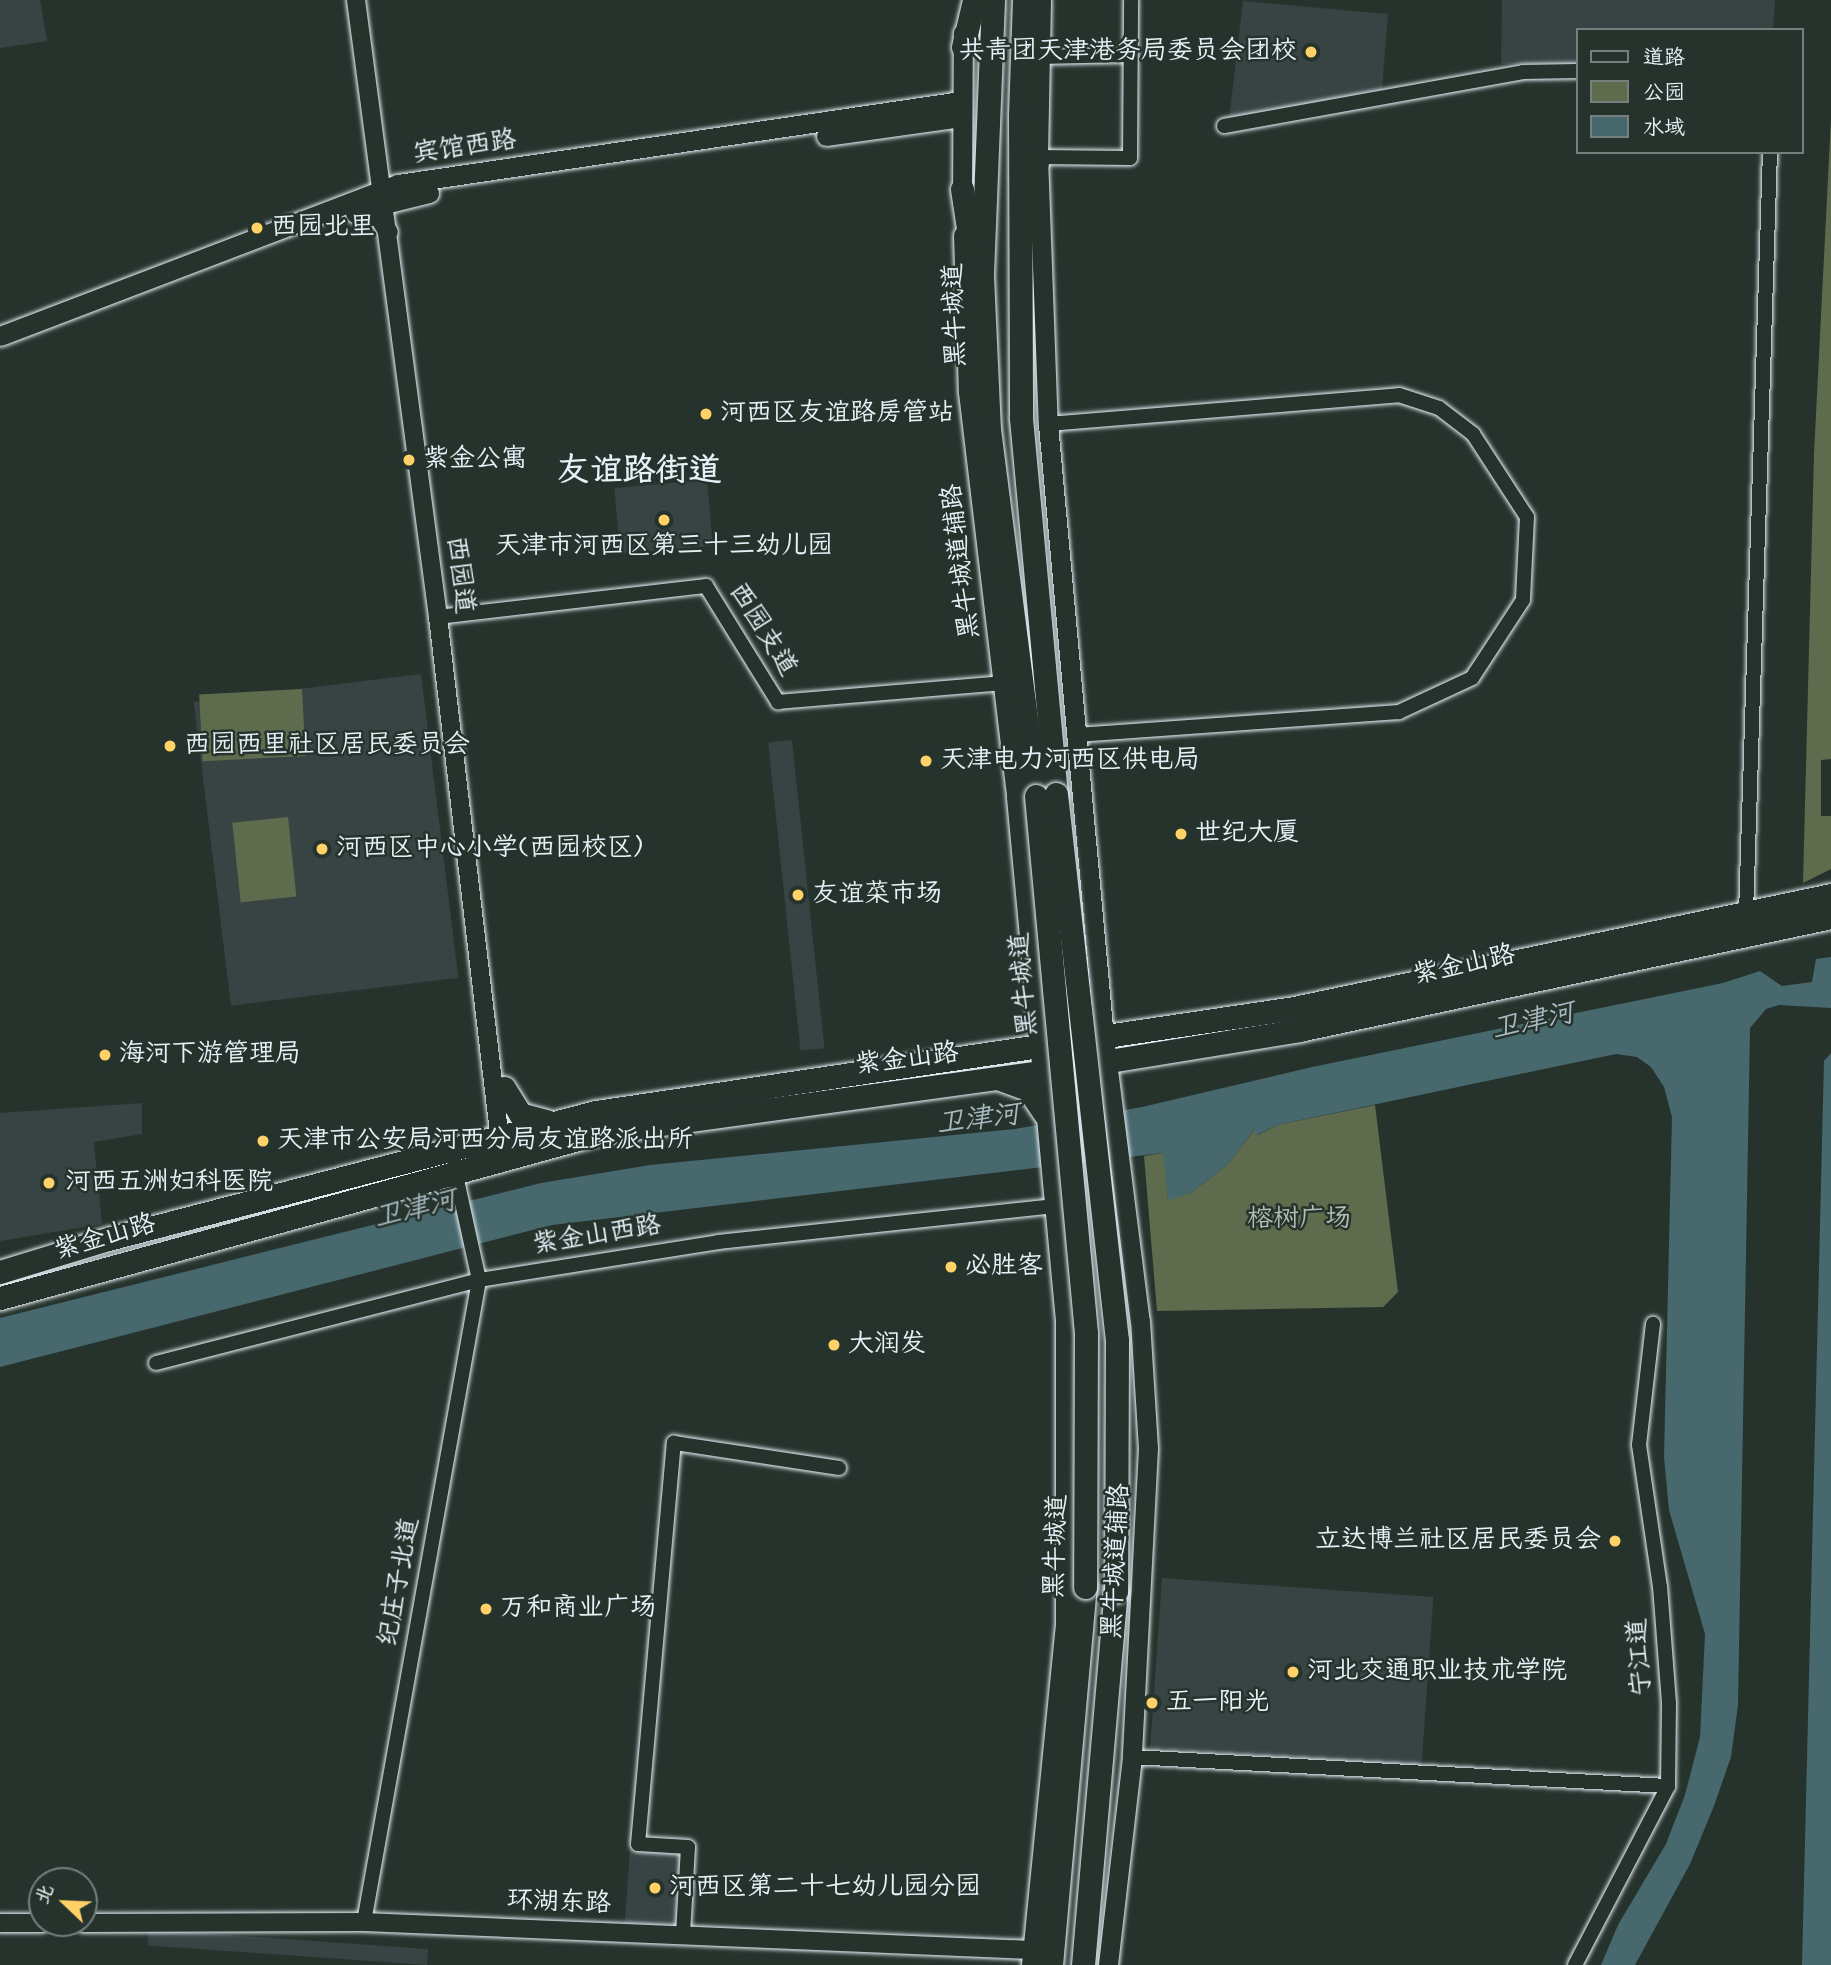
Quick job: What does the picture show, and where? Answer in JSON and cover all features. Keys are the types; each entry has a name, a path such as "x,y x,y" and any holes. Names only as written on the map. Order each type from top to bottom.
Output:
{"main road":[{"name":"黑牛城道辅路","path":"965,0 961,109 968,392 1003,683 1065,1320 1066,1624 1031,1957"},
{"path":"963,47 974,0"},
{"name":"黑牛城道","path":"993,0 984,330 989,429 1046,795 1117,1340 1116,1591 1083,1965"},
{"name":"黑牛城道","path":"1024,0 1020,240 1021,418 1086,1333 1085,1587 1051,1965"},
{"path":"1031,0 1040,28"},
{"path":"1041,0 1038,157 1048,424 1112,1106"},
{"name":"宾馆西路","path":"0,336 351,207 386,197 961,109"},
{"path":"1020,240 1038,157"},
{"path":"962,189 984,330"},
{"name":"宾馆西路","path":"0,349 351,207"},
{"path":"351,207 379,217 394,232"},
{"name":"紫金山路","path":"1040,1059 1077,1065 1105,1049 1831,895"},
{"name":"紫金山路","path":"0,1298 509,1139 562,1131 659,1100 989,1067 1105,1049 1299,1030 1831,918"},
{"path":"1077,1065 1098,1080 1112,1106"},
{"path":"989,1067 1023,1085 1045,1114"},
{"path":"499,1090 520,1114 562,1131"},
{"name":"黑牛城道辅路","path":"1108,1965 1132,1757 1148,1448 1140,1321 1112,1106"},
{"name":"紫金山路","path":"0,1272 452,1158"},
{"path":"1065,1320 1140,1321"},
{"path":"1087,1917 1091,1965"}],"street":[{"name":"西园道","path":"356,0 386,197 394,232 499,1090 509,1139"},
{"name":"西园道","path":"367,0 386,197"},
{"path":"1038,157 1130,158 1131,0"},
{"path":"1039,57 1129,55"},
{"path":"1224,126 1523,72 1576,71"},
{"path":"1746,914 1770,154"},
{"path":"1048,424 1399,395 1439,408 1473,434 1527,517 1523,600 1472,678 1399,712 1077,735"},
{"name":"西园支道","path":"443,616 706,586 778,702 1003,683"},
{"name":"纪庄子北道","path":"364,1922 479,1280 475,1251 452,1158"},
{"name":"紫金山西路","path":"156,1363 479,1280 718,1242 1055,1206"},
{"name":"宁江道","path":"1575,1965 1592,1924 1668,1786 1669,1703 1660,1587 1640,1445 1653,1324"},
{"path":"682,1934 688,1847 638,1844 674,1443 839,1468"},
{"path":"1132,1757 1668,1786"},
{"name":"环湖东路","path":"98,1923 364,1922 682,1934 1031,1957"},
{"path":"0,1923 28,1923"}],"shaded area":[{"path":"0,0 40,0 47,41 0,48"},
{"path":"1502,0 1775,0 1773,28 1576,28 1576,63 1501,64"},
{"name":"共青团天津港务局委员会团校","path":"1243,1 1388,14 1382,89 1229,120"},
{"name":"天津市河西区第三十三幼儿园","path":"707,480 713,546 620,554 614,488"},
{"name":"河西区中心小学(西园校区)","path":"421,674 458,978 231,1006 194,702"},
{"name":"友谊菜市场","path":"792,740 824,1048 801,1051 768,743"},
{"name":"河西五洲妇科医院","path":"142,1103 142,1134 94,1142 102,1224 0,1241 0,1113"},
{"name":"河北交通职业技术学院","path":"1162,1578 1433,1597 1421,1767 1150,1748"},
{"name":"河西区第二十七幼儿园分园","path":"630,1849 685,1853 680,1927 625,1923"},
{"path":"149,1929 428,1949 427,1965 148,1945"}],"green space":[{"path":"1831,118 1831,759 1821,760 1821,816 1831,816 1831,869 1803,883 1814,454"},
{"path":"302,689 306,756 203,761 199,694"},
{"path":"288,817 296,897 241,902 232,823"},
{"name":"榕树广场","path":"1375,1105 1398,1292 1383,1307 1157,1311 1144,1156 1164,1153 1168,1199 1191,1193 1228,1164 1255,1129 1258,1135 1277,1125"}],"water":[{"name":"卫津河","path":"1831,957 1831,1008 1779,1005 1766,1009 1750,1028 1738,1705 1731,1757 1714,1806 1690,1864 1635,1965 1601,1965 1618,1925 1666,1844 1685,1795 1700,1737 1705,1634 1669,1510 1664,1457 1672,1117 1664,1087 1651,1067 1637,1057 1616,1054 1277,1125 1257,1135 1254,1130 1228,1164 1191,1193 1168,1200 1163,1153 552,1225 0,1367 0,1318 541,1183 650,1165 1015,1129 1142,1107 1312,1067 1723,983 1760,971 1782,986 1812,982 1816,959"},
{"path":"1831,1053 1831,1965 1802,1965 1824,1061"}],"place":[{"name":"共青团天津港务局委员会团校","path":"1311,52"},
{"name":"西园北里","path":"257,228"},
{"name":"河西区友谊路房管站","path":"706,414"},
{"name":"紫金公寓","path":"409,460"},
{"name":"天津市河西区第三十三幼儿园","path":"664,520"},
{"name":"西园西里社区居民委员会","path":"170,746"},
{"name":"天津电力河西区供电局","path":"926,761"},
{"name":"世纪大厦","path":"1181,834"},
{"name":"河西区中心小学(西园校区)","path":"322,849"},
{"name":"友谊菜市场","path":"798,895"},
{"name":"海河下游管理局","path":"105,1055"},
{"name":"天津市公安局河西分局友谊路派出所","path":"263,1141"},
{"name":"河西五洲妇科医院","path":"49,1183"},
{"name":"必胜客","path":"951,1267"},
{"name":"大润发","path":"834,1345"},
{"name":"立达博兰社区居民委员会","path":"1615,1541"},
{"name":"万和商业广场","path":"486,1609"},
{"name":"河北交通职业技术学院","path":"1293,1672"},
{"name":"五一阳光","path":"1152,1703"},
{"name":"河西区第二十七幼儿园分园","path":"655,1888"}],"district":[{"name":"友谊路街道","path":"639,472"}]}
